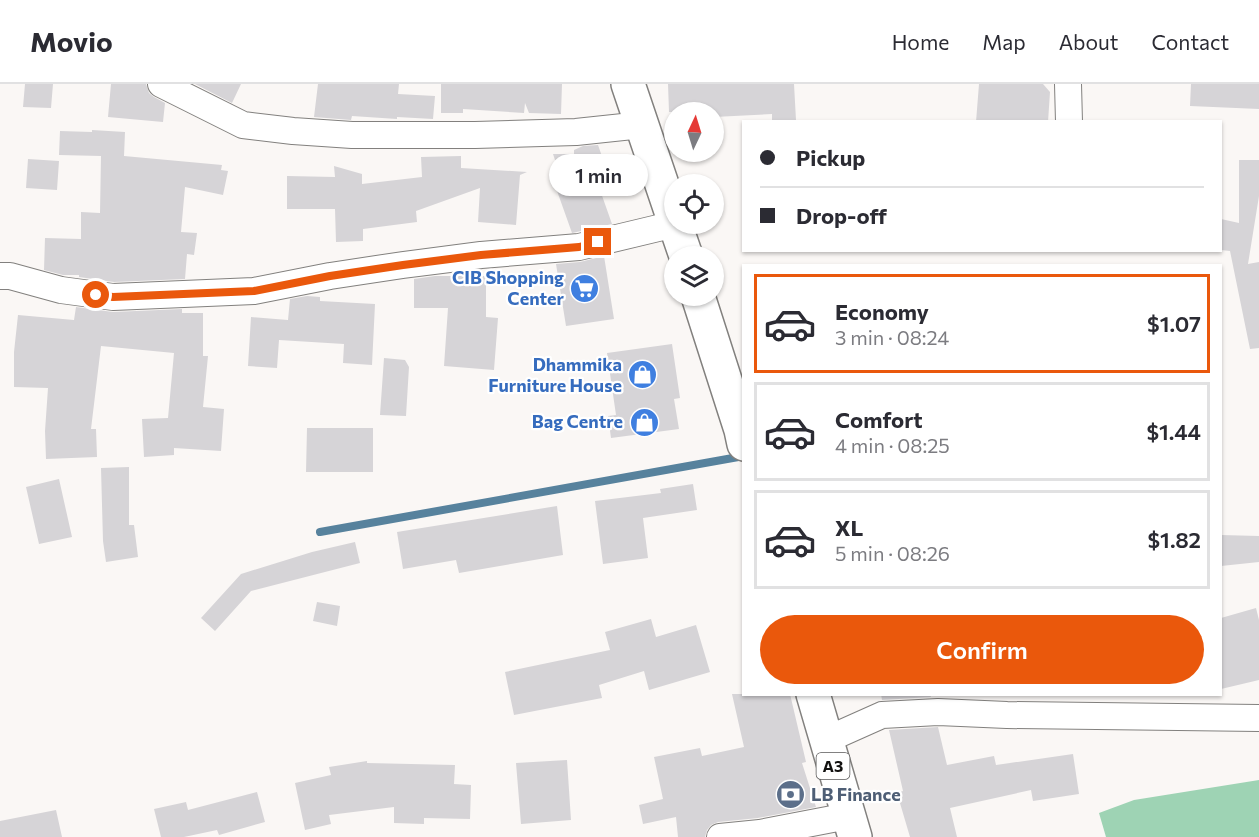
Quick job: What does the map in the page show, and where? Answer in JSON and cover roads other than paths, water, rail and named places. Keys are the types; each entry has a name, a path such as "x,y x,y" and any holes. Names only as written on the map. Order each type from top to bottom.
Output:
{"highway":[{"path":"628,84 664,191"},
{"path":"701,306 742,437"},
{"name":"A3","path":"814,696 852,826"}],"street":[{"path":"161,84 243,125 293,131 352,135 475,135 576,132 642,125"},
{"path":"1068,84 1069,120"},
{"path":"0,276 10,276 61,290 113,297 254,291 403,265 481,255 579,247 664,227"},
{"path":"826,740 882,715 938,712 1259,718"},
{"path":"720,837 852,826"}],"waterway":[{"path":"320,532 742,456"}],"place":[{"name":"CIB Shopping Center","path":"585,288"},
{"name":"Dhammika Furniture House","path":"643,375"},
{"name":"Bag Centre","path":"644,422"},
{"name":"LB Finance","path":"790,795"}]}
